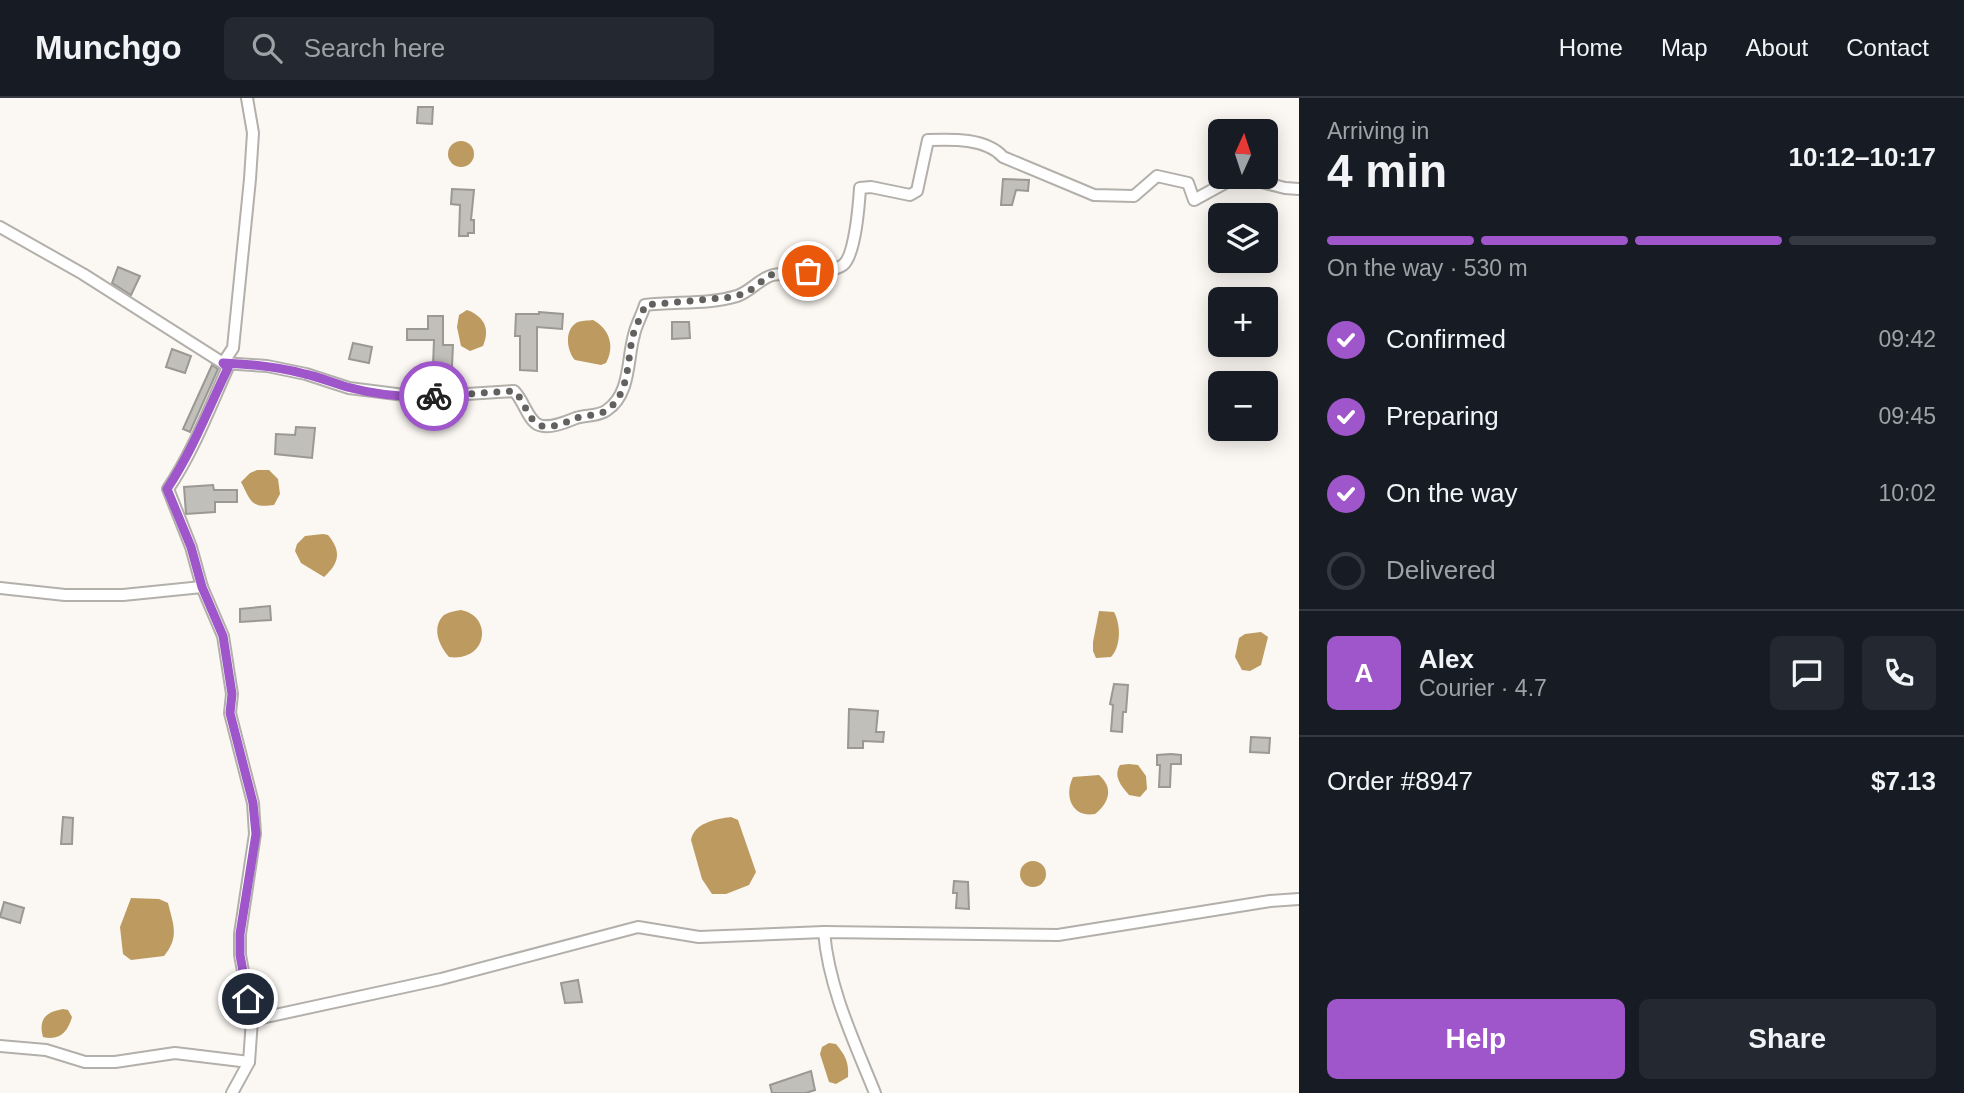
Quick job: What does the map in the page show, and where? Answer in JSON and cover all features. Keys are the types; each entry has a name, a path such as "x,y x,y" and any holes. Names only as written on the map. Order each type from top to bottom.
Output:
{"street":[{"path":"223,363 233,348 244,250 253,134 247,98"},
{"path":"223,363 267,366 349,387 420,397 514,391 521,397 536,423 541,426 557,425 582,416 606,412 617,399 629,368 633,337 645,305 733,297 748,292 770,275 833,269 843,265 851,254 860,188 871,187 911,195 917,191 928,140 968,141 995,148 1003,157 1094,195 1134,196 1157,176 1188,183 1194,200 1214,189"},
{"path":"1278,186 1299,189"},
{"path":"0,227 83,274 228,368 185,463 167,489 191,547 202,587 223,636 232,694 230,713 253,803 256,834 240,934 240,955 252,1020 249,1062 232,1093"},
{"path":"0,588 65,595 123,595 202,587"},
{"path":"252,1020 441,979 560,946 638,928 699,937 824,932 1058,935 1270,901 1299,899"},
{"path":"824,932 826,958 843,1015 875,1093"},
{"path":"0,1046 46,1050 85,1062 115,1062 175,1053 249,1062"}],"shaded area":[{"path":"461,141 470,145 474,154 470,163 461,167 452,163 448,154 452,145"},
{"path":"467,310 482,320 486,329 483,346 470,351 461,346 457,327 459,315"},
{"path":"593,320 603,328 609,339 609,357 606,363 601,365 575,360 569,346 568,336 572,327 578,322"},
{"path":"257,470 269,470 278,479 280,494 274,505 252,502 241,482"},
{"path":"328,535 337,552 336,562 324,577 301,563 295,551 297,544 305,536"},
{"path":"461,610 478,621 482,638 472,653 462,657 449,657 440,642 438,625 444,615"},
{"path":"1099,611 1114,612 1118,623 1118,641 1111,657 1096,658 1093,651"},
{"path":"1261,632 1268,637 1261,665 1250,671 1242,670 1235,657 1239,638 1245,634"},
{"path":"1120,765 1138,765 1146,776 1147,789 1140,797 1129,795 1119,781 1117,773"},
{"path":"1099,775 1108,790 1104,805 1095,814 1075,809 1069,791 1073,777"},
{"path":"731,817 738,820 756,872 749,885 726,894 712,894 702,879 691,840 701,826"},
{"path":"1033,861 1042,865 1046,874 1042,883 1033,887 1024,883 1020,874 1024,865"},
{"path":"131,898 159,899 168,903 174,936 164,956 131,960 123,954 120,927"},
{"path":"63,1009 68,1010 72,1017 68,1027 54,1038 43,1037 42,1025 45,1017"},
{"path":"829,1043 836,1044 848,1067 848,1077 836,1084 829,1082 820,1054 822,1047"}],"building":[{"path":"418,107 433,107 432,124 417,123"},
{"path":"1003,179 1029,180 1028,191 1016,190 1012,205 1001,205"},
{"path":"452,189 474,190 471,220 474,220 474,233 468,233 468,236 459,236 460,205 451,204"},
{"path":"118,267 140,276 131,295 112,283"},
{"path":"516,314 563,314 562,329 537,327 537,371 520,370 520,336 515,336"},
{"path":"428,316 443,316 443,345 453,345 452,366 433,366 434,340 407,340 407,329 428,329"},
{"path":"672,322 689,322 690,338 672,339"},
{"path":"353,343 372,347 369,363 349,359"},
{"path":"172,349 191,356 185,373 166,367"},
{"path":"212,365 218,369 190,432 183,429"},
{"path":"296,427 315,428 312,458 275,454 276,434 295,435"},
{"path":"213,485 214,490 237,490 237,502 215,502 215,512 186,514 184,487"},
{"path":"270,606 271,620 240,622 240,609"},
{"path":"1114,684 1128,685 1122,732 1111,731 1113,705 1110,704"},
{"path":"849,709 878,711 876,732 884,732 883,742 863,741 863,748 848,748"},
{"path":"1251,737 1270,738 1269,753 1250,752"},
{"path":"1157,755 1181,755 1181,764 1171,764 1170,787 1159,787 1160,765 1157,765"},
{"path":"63,817 73,818 72,844 61,844"},
{"path":"954,881 968,882 969,909 956,908 957,893 953,893"},
{"path":"4,902 24,908 20,923 0,917"},
{"path":"578,980 582,1002 565,1003 561,983"},
{"path":"811,1071 815,1090 806,1093 772,1093 770,1085"}],"way so far":[{"path":"434,396 514,391 521,397 536,423 541,426 557,425 582,416 606,412 617,399 629,368 633,337 645,305 733,297 748,292 770,275 808,271"}],"route":[{"path":"248,999 240,955 240,934 256,834 253,803 230,713 232,694 223,636 202,587 191,547 167,489 185,463 202,429 228,368 223,363 267,366 376,392 434,396"}]}
